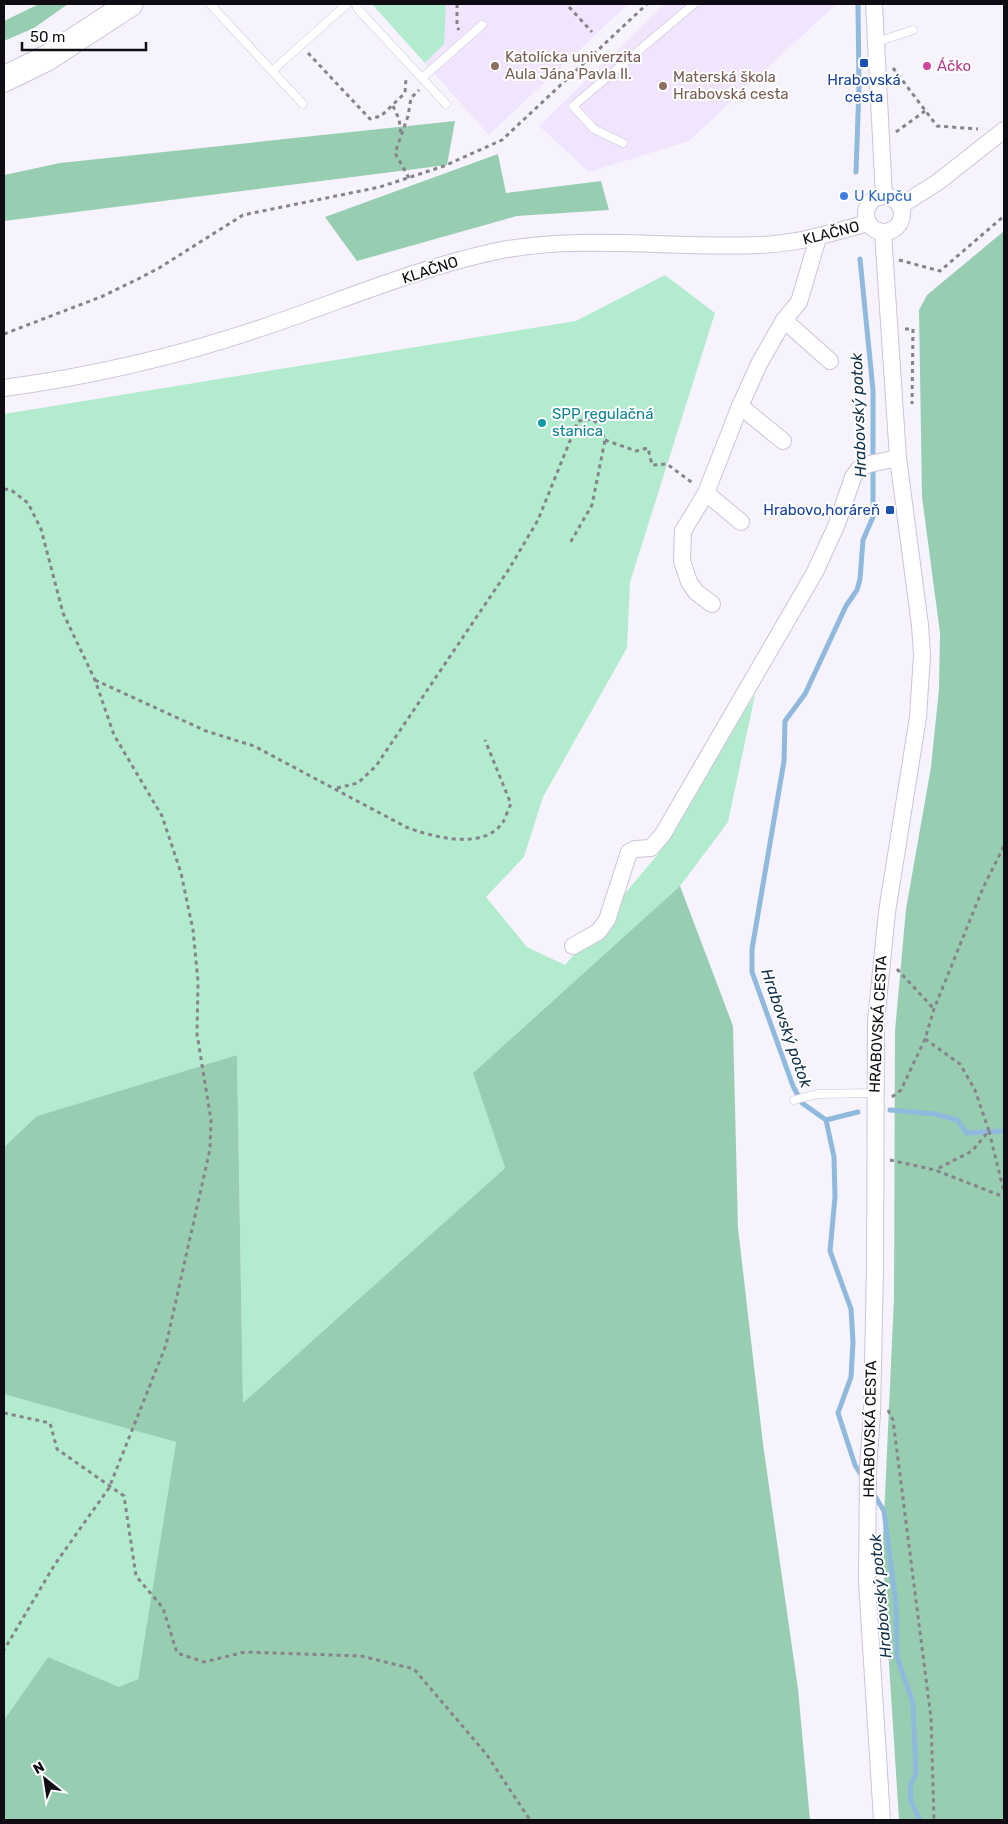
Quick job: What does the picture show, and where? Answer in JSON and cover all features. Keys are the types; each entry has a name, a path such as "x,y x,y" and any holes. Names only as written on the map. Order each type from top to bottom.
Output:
{"main road":[{"path":"4,78 47,58 130,4"}],"street":[{"path":"874,4 884,196"},
{"path":"900,206 938,182 1004,130"},
{"path":"878,197 890,198 900,206 902,212 899,224 895,229 883,233 872,228 868,223 866,217 868,205 878,197"},
{"name":"KLAČNO","path":"4,388 60,380 169,356 264,327 430,269 513,248 557,244 635,243 760,245 818,238 868,223"},
{"name":"HRABOVSKÁ CESTA","path":"882,1820 869,1637 868,1468 872,1413 880,1097 876,1021 880,964 918,717 922,656 920,625 898,458 883,233"},
{"path":"712,604 696,592 689,582 682,561 683,531 706,493 740,406 759,364 784,320 799,302 818,238"},
{"path":"784,320 830,362"},
{"path":"740,406 783,441"},
{"path":"573,946 598,932 607,920 629,852 635,849 651,848 663,834 815,572 837,524 853,478 860,469 875,462 898,458"},
{"path":"706,493 741,522"}],"lane":[{"path":"210,4 303,104"},
{"path":"272,71 347,4"},
{"path":"356,4 357,8 446,104"},
{"path":"623,143 594,129 574,106 694,4"},
{"path":"424,80 482,25"},
{"path":"877,42 913,30"},
{"path":"794,1100 817,1094 880,1097"}],"path":[{"path":"457,4 457,27 467,38"},
{"path":"4,334 102,296 152,272 242,215 380,187 444,166 502,140 647,4"},
{"path":"569,7 592,32"},
{"path":"301,45 370,119 381,116 393,106 407,89 405,72"},
{"path":"888,62 937,126 981,129"},
{"path":"409,178 395,153 408,116 411,98 424,80"},
{"path":"393,106 400,118 401,134"},
{"path":"893,134 925,111"},
{"path":"896,259 940,271 1004,216"},
{"path":"336,788 358,782 376,766 509,568 538,520 578,421 592,419 598,424 605,440 592,505 570,543"},
{"path":"605,440 636,451 648,448 652,465 667,464 706,493"},
{"path":"4,489 12,490 28,502 41,529 63,613 95,680 114,735 162,816 181,873 193,930 198,981 197,1034 211,1120 210,1149 166,1345 109,1488 55,1564 4,1650"},
{"path":"95,680 206,731 254,746 406,826 429,836 462,840 486,835 502,823 511,804 485,740"},
{"path":"880,1097 901,1090 924,1039 934,1009 983,888 1004,846"},
{"path":"895,966 934,1009"},
{"path":"924,1039 960,1064 975,1090 989,1130 1004,1192"},
{"path":"935,1170 972,1151 989,1130"},
{"path":"887,1160 935,1170 1004,1197"},
{"path":"885,1403 893,1420 932,1718 934,1820"},
{"path":"4,1413 50,1423 57,1450 85,1467 109,1488 124,1496 136,1576 163,1608 177,1654 204,1662 244,1652 362,1656 414,1668 487,1755 530,1820"}],"shaded area":[{"name":"Katolícka univerzita Aula Jána Pavla II.","path":"372,4 628,4 489,135"},
{"name":"Materská škola Hrabovská cesta","path":"665,4 836,4 689,141 589,172 539,126"}],"green space":[{"path":"39,4 68,4 34,28 4,41 4,21"},
{"path":"372,4 446,4 444,44 425,63"},
{"path":"455,121 447,165 4,221 4,175 60,163"},
{"path":"498,154 506,193 601,181 609,210 517,216 357,261 325,217"},
{"path":"1004,231 1004,1820 899,1820 885,1601 883,1539 894,1297 895,1031 906,909 931,767 939,689 940,633 922,497 919,310 927,295"},
{"path":"665,275 715,313 630,582 627,648 543,797 524,857 486,897 527,947 565,965 658,854 698,782 755,695 728,822 680,886 473,1073 505,1168 243,1404 237,1055 37,1116 4,1147 4,414 576,321"},
{"path":"680,886 733,1026 738,1228 763,1444 798,1689 810,1820 4,1820 4,1720 48,1657 119,1687 138,1679 176,1442 4,1394 4,1147 37,1116 237,1055 243,1403 505,1168 473,1073"},
{"path":"7,1393 176,1442 138,1679 119,1688 48,1657 4,1720 4,1394"}],"waterway":[{"name":"Hrabovský potok","path":"856,172 859,86 858,4"},
{"name":"Hrabovský potok","path":"860,259 873,390 873,517 863,540 860,579 857,590 846,606 805,694 785,721 784,761 752,949 752,972 793,1086 802,1103 826,1120 834,1157 835,1197 830,1251 851,1309 853,1342 851,1377 838,1413 855,1465 863,1478"},
{"path":"890,1110 935,1114 957,1120 967,1133 1004,1131"},
{"path":"826,1120 858,1112"},
{"name":"Hrabovský potok","path":"873,1493 884,1511 896,1604 897,1657 913,1703 916,1773 910,1787 911,1802 920,1820"}],"place":[{"name":"Hrabovská cesta","path":"864,63"},
{"name":"Katolícka univerzita Aula Jána Pavla II.","path":"495,66"},
{"name":"Áčko","path":"927,66"},
{"name":"Materská škola Hrabovská cesta","path":"663,86"},
{"name":"U Kupču","path":"844,196"},
{"name":"SPP regulačná stanica","path":"542,423"},
{"name":"Hrabovo,horáreň","path":"890,510"}]}
